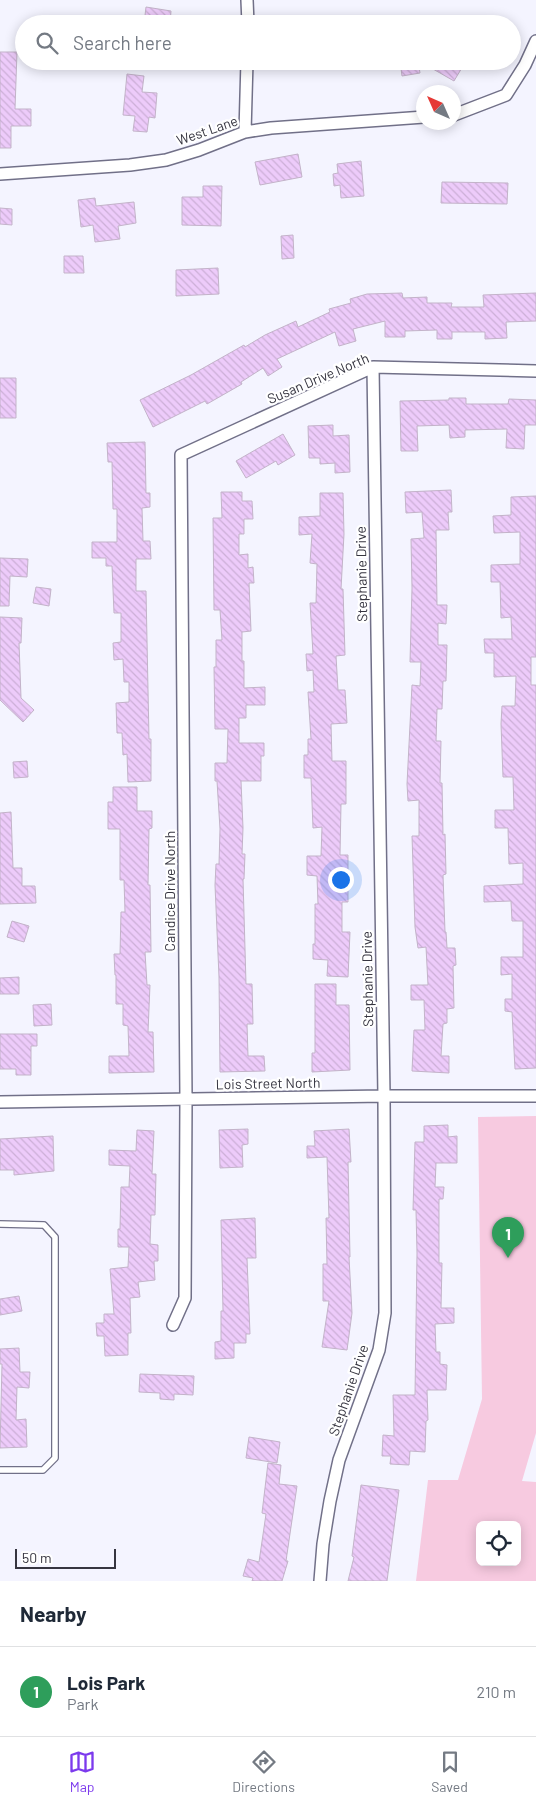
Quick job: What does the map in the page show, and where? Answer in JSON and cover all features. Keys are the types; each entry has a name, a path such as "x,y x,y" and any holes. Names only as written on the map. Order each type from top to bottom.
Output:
{"street":[{"path":"247,0 248,15"},
{"path":"461,112 506,95 525,65 536,41"},
{"path":"245,132 247,70"},
{"name":"West Lane","path":"0,174 130,165 166,160 199,150 245,132 271,128 416,118"},
{"name":"Susan Drive North","path":"181,455 374,368 536,371"},
{"name":"Stephanie Drive","path":"320,1581 322,1544 339,1460 379,1350 385,1313 384,1096 374,368"},
{"name":"Candice Drive North","path":"173,1325 185,1298 186,1099 181,455"},
{"name":"Lois Street North","path":"0,1102 384,1096 536,1096"}],"lane":[{"path":"0,1224 44,1225 55,1237 55,1458 43,1470 0,1470"}],"shaded area":[{"path":"536,1116 536,1433 522,1481 536,1482 536,1581 416,1581 428,1480 458,1480 482,1399 478,1117"}],"building":[{"path":"146,7 171,11 171,15 145,15"},
{"path":"0,52 15,52 15,109 31,109 31,126 11,126 11,148 0,148"},
{"path":"401,70 420,70 420,73 402,76"},
{"path":"435,70 461,70 454,81"},
{"path":"127,74 144,76 142,92 157,93 155,118 149,117 147,132 133,131 135,116 123,115"},
{"path":"298,154 302,177 260,185 255,162"},
{"path":"361,161 364,196 341,198 340,185 334,186 333,174 338,173 337,164"},
{"path":"442,182 508,183 507,204 441,203"},
{"path":"203,186 222,186 221,226 182,225 182,197 203,197"},
{"path":"95,198 96,206 134,202 136,223 118,226 120,239 95,242 93,225 81,227 78,200"},
{"path":"0,208 12,209 12,225 0,224"},
{"path":"293,235 294,258 282,259 281,236"},
{"path":"64,256 83,256 84,273 64,273"},
{"path":"218,268 219,294 176,296 176,270"},
{"path":"402,293 403,298 427,297 427,303 452,303 451,307 484,307 483,295 536,293 536,321 506,322 507,338 485,339 485,332 452,332 452,339 437,339 437,330 405,331 405,337 385,337 385,321 353,329 356,341 339,346 335,332 277,359 282,367 268,376 263,368 241,382 242,384 207,404 205,401 153,427 140,400 191,375 244,345 245,347 265,335 296,321 298,327 330,312 329,309 351,303 350,299 367,294"},
{"path":"0,378 16,378 16,418 0,418"},
{"path":"449,398 466,398 466,404 508,404 509,399 536,400 536,425 525,425 524,449 506,448 507,429 465,430 465,437 450,438 449,425 417,426 418,451 401,451 400,401 449,400"},
{"path":"333,425 333,436 349,435 350,472 335,473 335,463 320,464 320,458 309,458 308,426"},
{"path":"283,434 295,455 278,465 276,461 246,478 236,461"},
{"path":"145,442 146,493 150,493 150,507 142,508 143,541 150,541 151,559 136,559 136,591 146,591 151,781 128,782 127,754 123,755 122,733 117,733 116,703 129,702 129,682 124,682 123,659 114,660 113,643 121,642 121,613 114,613 112,566 106,566 106,558 92,558 92,542 117,542 117,509 113,509 112,462 108,462 107,443"},
{"path":"451,490 452,512 448,512 449,530 436,530 437,605 447,605 446,624 438,623 438,645 447,645 446,681 443,681 442,709 437,709 436,741 441,741 440,783 442,783 446,874 443,875 445,932 447,948 455,948 456,965 453,966 454,1008 447,1009 447,1023 443,1024 441,1056 449,1056 449,1073 412,1071 414,1030 425,1030 424,1000 411,1000 411,985 428,985 426,947 418,948 415,927 412,836 419,836 419,800 408,801 407,784 412,685 420,686 421,662 410,662 411,539 424,538 422,512 406,513 405,492"},
{"path":"221,492 242,492 242,501 252,501 253,519 244,519 244,534 239,534 239,555 248,554 248,568 253,567 254,583 249,583 251,631 242,632 242,661 244,661 244,688 265,687 265,705 246,705 246,718 239,718 239,743 264,743 264,756 261,756 261,781 241,781 242,854 245,854 243,879 246,984 252,984 253,1024 247,1024 248,1056 264,1056 265,1071 220,1072 219,977 215,885 216,864 219,864 220,829 215,763 227,763 228,729 215,729 214,667 216,667 216,640 222,640 220,610 214,610 213,518 222,518"},
{"path":"320,493 343,493 344,534 341,589 343,589 345,655 336,656 338,690 345,690 347,723 331,724 332,761 346,761 346,804 341,804 340,855 348,855 348,902 342,902 342,932 350,932 348,977 327,976 328,960 313,959 315,904 318,904 317,876 307,875 307,856 321,856 322,827 313,828 311,778 304,778 304,755 308,755 308,739 311,739 308,692 314,692 313,670 307,671 306,654 313,654 310,603 316,603 317,564 310,563 312,534 299,535 299,517 320,516"},
{"path":"536,496 536,657 531,657 531,685 536,685 536,1068 515,1069 512,1012 505,1011 505,999 512,999 512,974 501,975 501,957 523,957 523,921 512,921 511,901 484,902 484,886 523,884 523,863 509,864 508,828 495,828 495,810 514,810 513,777 503,777 501,724 502,706 515,706 516,676 494,677 494,653 485,653 484,639 512,639 511,617 501,618 500,582 491,582 491,565 520,564 520,532 494,533 493,516 511,515 511,497"},
{"path":"0,558 28,559 27,577 10,576 9,606 0,606"},
{"path":"36,587 51,589 49,606 33,603"},
{"path":"0,617 22,618 21,643 19,643 21,698 34,710 23,722 0,700"},
{"path":"27,761 28,777 14,778 13,762"},
{"path":"113,787 137,787 137,811 152,811 152,828 149,829 148,885 150,885 151,952 145,952 147,985 150,985 148,1032 153,1032 154,1072 109,1073 109,1056 129,1056 128,1026 123,1025 123,1004 116,1004 114,954 120,954 121,912 125,912 124,880 120,880 120,829 108,829 108,802 113,802"},
{"path":"11,812 13,868 22,868 22,886 35,886 36,903 0,904 0,813"},
{"path":"12,921 29,926 24,942 7,937"},
{"path":"19,977 19,994 0,994 0,978"},
{"path":"315,984 336,984 336,1005 349,1005 350,1070 312,1072 312,1053 315,1053"},
{"path":"51,1004 52,1025 34,1026 33,1005"},
{"path":"0,1034 37,1034 37,1046 31,1046 31,1075 16,1075 16,1069 0,1069"},
{"path":"448,1125 448,1137 457,1136 457,1163 436,1163 435,1187 444,1187 443,1199 439,1199 439,1263 442,1263 441,1308 454,1308 454,1323 435,1324 436,1352 440,1352 440,1364 447,1365 446,1390 427,1390 428,1420 426,1421 425,1452 410,1451 409,1465 390,1464 391,1456 382,1456 383,1435 394,1436 393,1395 415,1395 417,1253 416,1210 413,1210 415,1142 424,1142 424,1126"},
{"path":"248,1129 248,1144 242,1145 243,1167 220,1168 219,1130"},
{"path":"349,1129 351,1162 348,1162 349,1257 352,1313 347,1350 322,1347 329,1301 323,1301 323,1264 327,1264 326,1218 329,1218 327,1157 307,1158 307,1146 315,1146 314,1131"},
{"path":"137,1130 154,1131 152,1174 156,1174 155,1215 151,1215 150,1244 158,1245 158,1261 154,1261 155,1280 138,1282 140,1297 130,1298 131,1333 128,1333 128,1355 105,1356 104,1336 97,1336 96,1323 104,1323 104,1314 114,1314 110,1269 128,1267 129,1247 118,1247 118,1229 120,1229 121,1187 129,1187 130,1166 109,1165 109,1150 136,1151"},
{"path":"53,1136 54,1171 14,1175 14,1170 0,1170 0,1139"},
{"path":"255,1218 256,1258 247,1258 250,1334 246,1334 246,1343 234,1343 234,1358 215,1359 215,1342 221,1341 221,1311 223,1311 221,1220"},
{"path":"19,1296 22,1311 0,1315 0,1299"},
{"path":"19,1348 20,1372 30,1372 29,1388 17,1387 16,1420 26,1419 27,1447 0,1448 2,1364 0,1364 0,1349"},
{"path":"140,1374 194,1376 193,1395 174,1394 174,1400 160,1399 160,1393 139,1392"},
{"path":"249,1437 280,1442 277,1463 246,1458"},
{"path":"268,1463 281,1465 279,1484 297,1486 286,1561 288,1561 282,1581 252,1581 253,1578 243,1576 248,1559 259,1562 266,1514 262,1513"},
{"path":"361,1485 399,1490 387,1581 348,1581 354,1557 352,1556"}],"place":[{"name":"Lois Park","path":"508,1258"}]}
